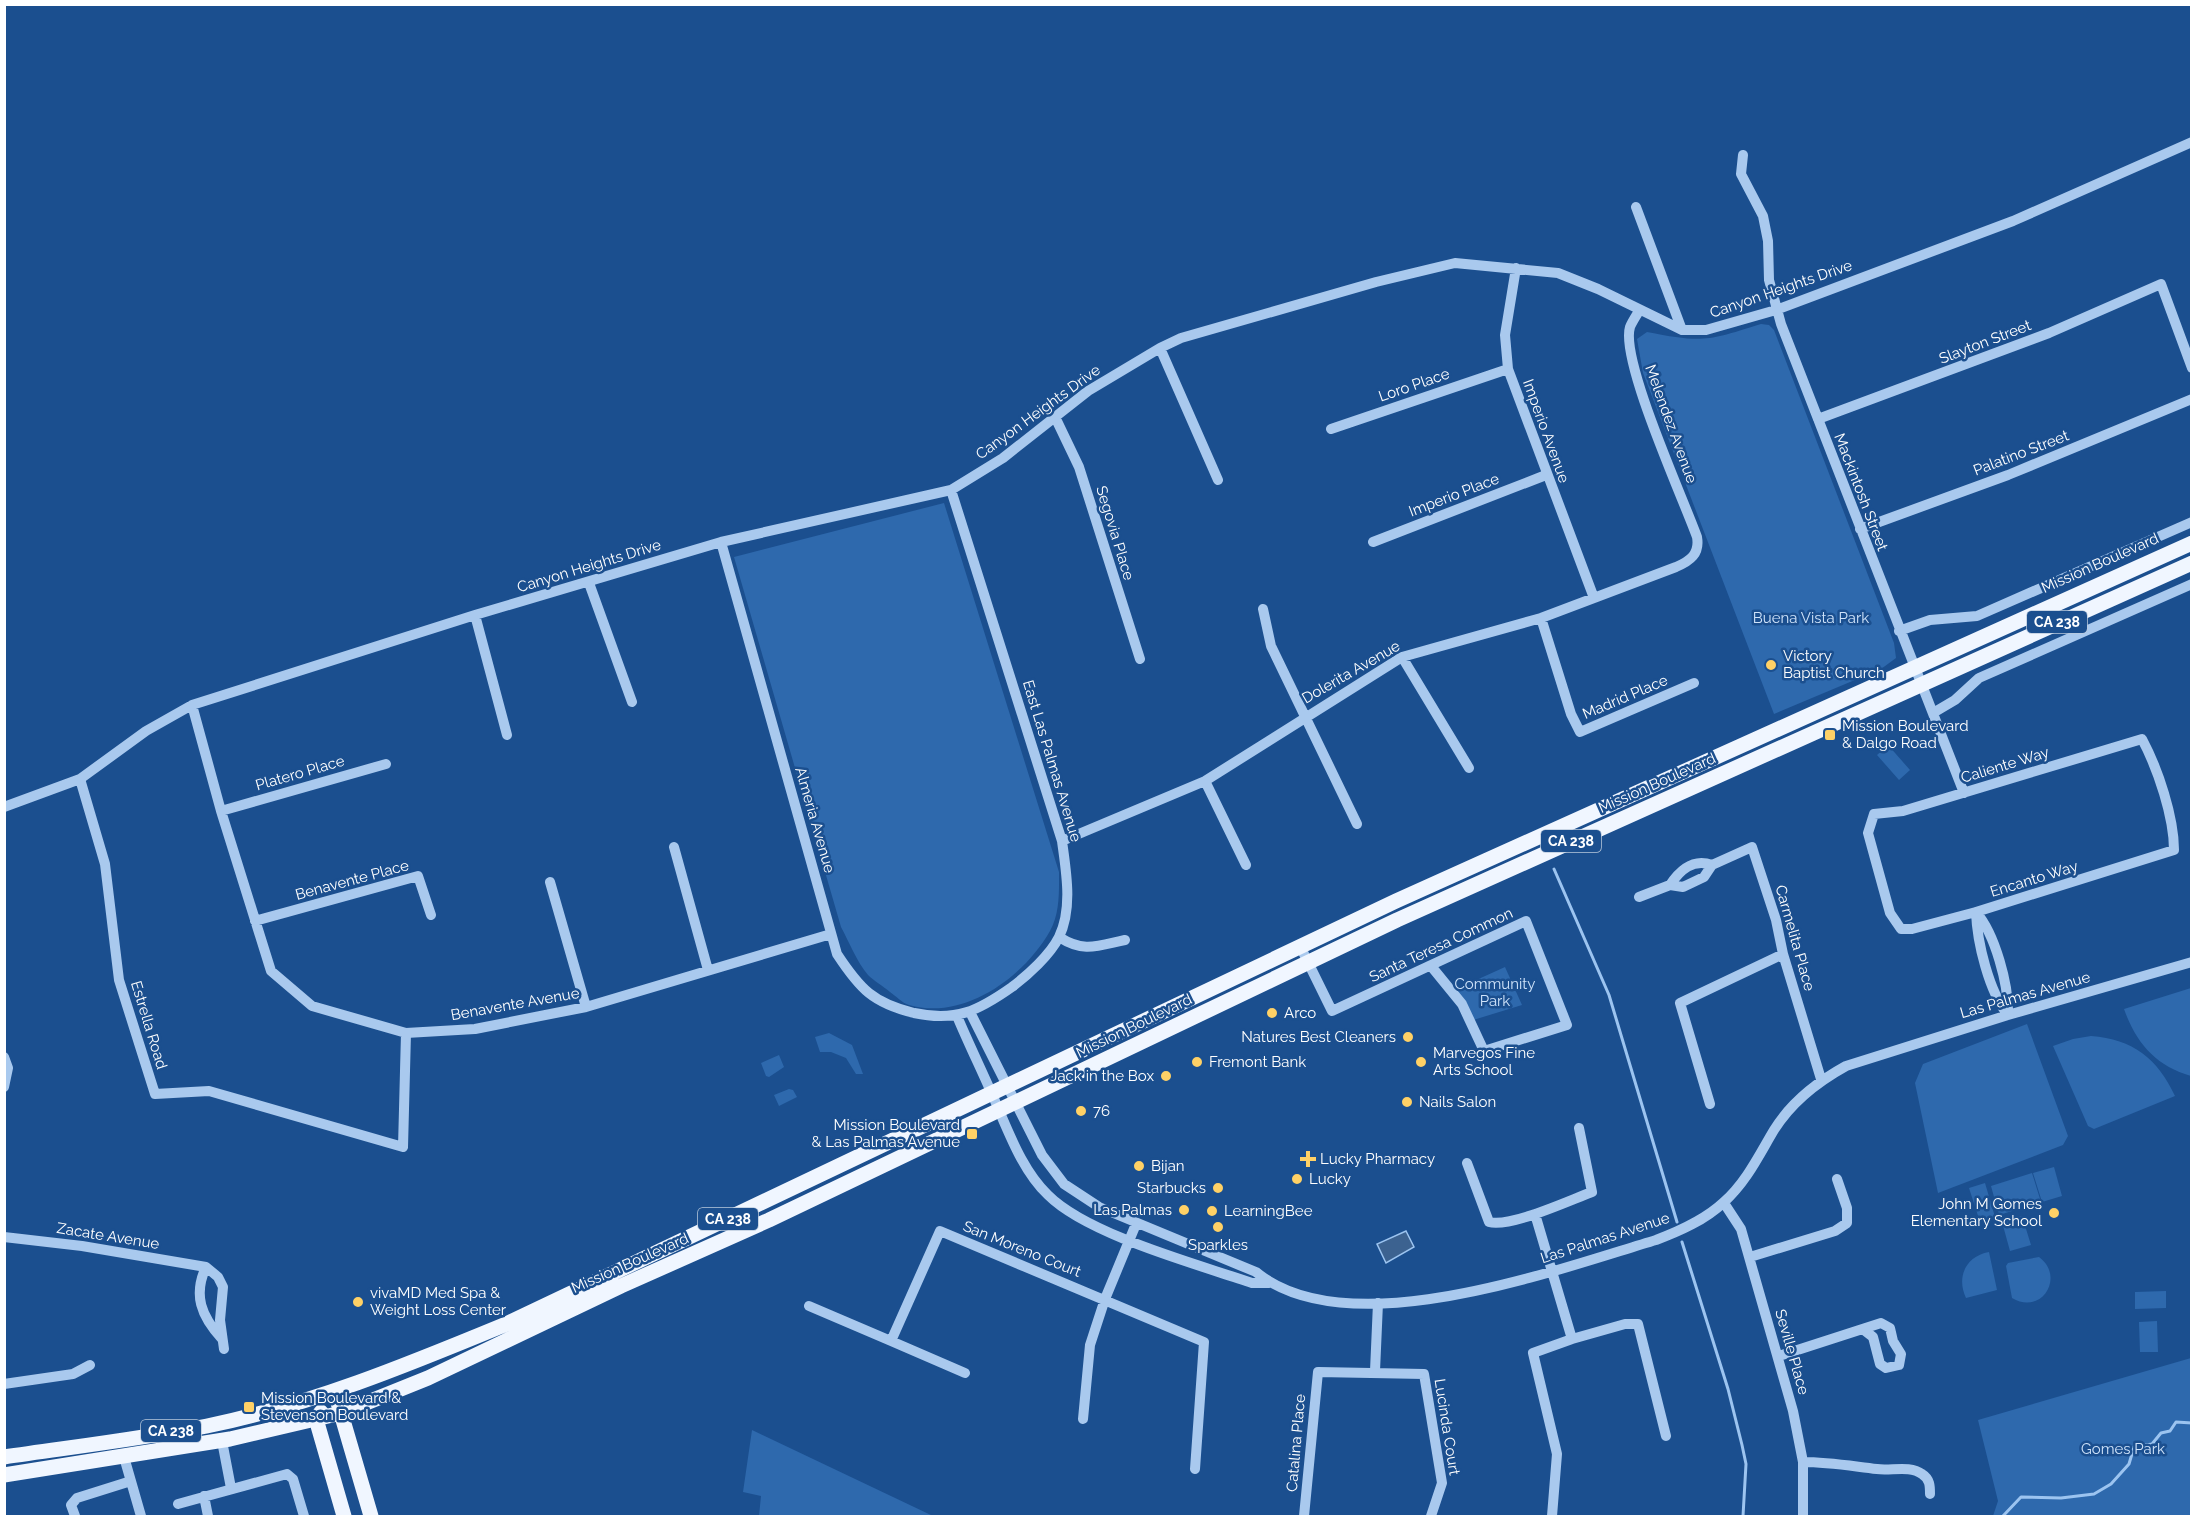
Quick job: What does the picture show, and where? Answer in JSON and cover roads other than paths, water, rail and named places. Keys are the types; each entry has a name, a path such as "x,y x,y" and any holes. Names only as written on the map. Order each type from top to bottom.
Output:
{"main road":[{"name":"Mission Boulevard","path":"4,1457 207,1426 334,1392 504,1325 1300,946 1913,666 2192,543"},
{"name":"Mission Boulevard","path":"4,1475 222,1441 316,1419 341,1413 447,1370 574,1307 769,1220 1308,963 2192,563"},
{"path":"334,1392 371,1516"},
{"path":"334,1392 316,1419 344,1516"},
{"path":"324,1449 340,1472 354,1516"}],"street":[{"name":"Canyon Heights Drive","path":"4,807 80,779 146,731 192,705 475,615 721,542 951,490 1003,458 1056,419 1088,391 1160,348 1181,339 1376,282 1455,263 1558,273 1598,289 1682,330 1706,330 1776,310 2013,221 2192,142"},
{"name":"Mackintosh Street","path":"1743,155 1741,174 1763,216 1768,241 1769,280 1776,310 1899,631 1913,666 1923,683 1964,793"},
{"path":"1635,207 1682,330"},
{"name":"Imperio Avenue","path":"1516,268 1505,335 1508,369 1546,476 1594,598"},
{"name":"Slayton Street","path":"1818,420 2049,333 2161,284 2192,368"},
{"name":"Melendez Avenue","path":"1639,311 1630,328 1629,351 1637,380 1696,534 1698,546"},
{"path":"1160,348 1218,480"},
{"name":"Loro Place","path":"1330,429 1508,369"},
{"name":"Palatino Street","path":"1860,529 2008,475 2192,399"},
{"name":"Segovia Place","path":"1056,419 1079,467 1140,659"},
{"name":"Imperio Place","path":"1373,542 1546,476"},
{"name":"East Las Palmas Avenue","path":"951,490 1062,841 1068,879 1066,907 1059,936 1019,981 970,1012"},
{"name":"Mission Boulevard","path":"1899,631 1930,620 1977,616 2192,522"},
{"name":"Almeria Avenue","path":"721,542 837,954 853,979 877,1001 891,1008 946,1018 970,1012"},
{"name":"Dolerita Avenue","path":"1062,841 1205,781 1402,657 1541,618 1683,564 1695,555 1698,546"},
{"path":"589,583 632,702"},
{"path":"1934,713 1955,700 1979,678 2192,584"},
{"path":"1263,609 1271,646 1357,824"},
{"path":"475,615 507,735"},
{"name":"Madrid Place","path":"1541,618 1571,714 1580,732 1694,684"},
{"path":"1402,657 1469,768"},
{"name":"Benavente Avenue","path":"192,705 221,811 271,971 312,1006 406,1034 475,1029 586,1007 831,934"},
{"name":"Caliente Way","path":"1901,929 1890,913 1868,833 1874,814 1903,811 2142,739 2151,755 2174,833 2174,850"},
{"name":"Platero Place","path":"221,811 386,764"},
{"name":"Estrella Road","path":"80,779 105,864 119,980 155,1094 209,1091 403,1147 406,1034"},
{"path":"1205,781 1246,865"},
{"name":"Carmelita Place","path":"1639,897 1670,885 1683,887 1704,877 1712,865 1752,847 1776,920 1783,954 1821,1079"},
{"path":"674,848 708,970"},
{"name":"Encanto Way","path":"1901,929 1912,930 1976,912 2174,850"},
{"name":"Carmelita Place","path":"1670,885 1680,870 1691,864 1704,862 1712,865"},
{"name":"Benavente Place","path":"255,921 418,876 431,915"},
{"path":"550,882 586,1007"},
{"path":"1976,912 1976,928 1997,1001 2008,1015"},
{"name":"Santa Teresa Common","path":"1308,963 1332,1011 1526,921 1567,1025 1484,1051 1461,1004 1431,966"},
{"path":"1059,936 1074,946 1085,948 1125,940"},
{"path":"1300,946 1308,963"},
{"path":"1710,1104 1680,1003 1783,954"},
{"name":"Las Palmas Avenue","path":"991,1093 1023,1161 1046,1194 1076,1216 1129,1240 1252,1283 1269,1283 1314,1298 1378,1303 1446,1298 1483,1291 1656,1240 1702,1218 1724,1203 1754,1166 1775,1128 1792,1106 1821,1079 1870,1057 2192,962"},
{"path":"970,1012 1015,1102"},
{"path":"957,1016 991,1093"},
{"path":"4,1057 8,1068 4,1087"},
{"name":"Las Palmas Avenue","path":"1015,1102 1042,1155 1064,1184 1099,1207 1256,1272 1269,1283"},
{"path":"1467,1163 1489,1222 1496,1224 1535,1214 1592,1192 1579,1128"},
{"path":"1750,1257 1835,1231 1847,1223 1847,1208 1838,1179"},
{"name":"Seville Place","path":"1724,1203 1741,1229 1794,1411 1803,1462 1803,1516"},
{"path":"1535,1214 1572,1339"},
{"path":"1083,1419 1090,1345 1105,1299 1136,1224"},
{"name":"San Moreno Court","path":"891,1341 940,1231 1105,1299"},
{"name":"Zacate Avenue","path":"4,1237 82,1246 206,1267"},
{"path":"206,1267 218,1277 223,1287 220,1320 223,1344 208,1318 199,1294 198,1284 206,1267"},
{"path":"1105,1299 1204,1342 1195,1469"},
{"path":"1375,1371 1378,1303"},
{"path":"809,1306 965,1373"},
{"path":"1552,1516 1557,1454 1533,1353 1625,1324 1638,1324 1666,1436"},
{"path":"1779,1356 1864,1330"},
{"path":"4,1384 73,1374 90,1365"},
{"name":"Lucinda Court","path":"1317,1372 1375,1371 1424,1374 1442,1483 1431,1516"},
{"name":"Catalina Place","path":"1304,1516 1317,1372"},
{"path":"222,1441 231,1488"},
{"path":"124,1457 141,1516"},
{"path":"1803,1462 1833,1461 1879,1469 1914,1470 1924,1474 1930,1484 1930,1494"},
{"path":"178,1504 287,1474 293,1479 304,1516"},
{"path":"75,1516 71,1505 77,1498 131,1482"},
{"path":"204,1496 208,1516"}],"waterway":[{"path":"1554,869 1609,995 1677,1222"},
{"path":"1682,1242 1728,1389 1742,1445 1746,1464 1743,1516"},
{"path":"2003,1516 2021,1497 2061,1498 2094,1494 2111,1484 2129,1464 2134,1447 2152,1444 2161,1433 2170,1431 2176,1422 2192,1423"}],"place":[{"name":"Victory Baptist Church","path":"1771,665"},
{"name":"Mission Boulevard & Dalgo Road","path":"1830,735"},
{"name":"Arco","path":"1272,1013"},
{"name":"Natures Best Cleaners","path":"1408,1037"},
{"name":"Fremont Bank","path":"1197,1062"},
{"name":"Marvegos Fine Arts School","path":"1421,1062"},
{"name":"Jack in the Box","path":"1166,1076"},
{"name":"Nails Salon","path":"1407,1102"},
{"name":"76","path":"1081,1111"},
{"name":"Mission Boulevard & Las Palmas Avenue","path":"972,1134"},
{"name":"Lucky Pharmacy","path":"1308,1159"},
{"name":"Bijan","path":"1139,1166"},
{"name":"Lucky","path":"1297,1179"},
{"name":"Starbucks","path":"1218,1188"},
{"name":"Las Palmas","path":"1184,1210"},
{"name":"LearningBee","path":"1212,1211"},
{"name":"John M Gomes Elementary School","path":"2054,1213"},
{"name":"Sparkles","path":"1218,1227"},
{"name":"vivaMD Med Spa & Weight Loss Center","path":"358,1302"},
{"name":"Mission Boulevard & Stevenson Boulevard","path":"249,1407"}],"park label":[{"name":"Buena Vista Park","path":"1811,618"},
{"name":"Community Park","path":"1495,992"},
{"name":"Gomes Park","path":"2123,1449"}]}
